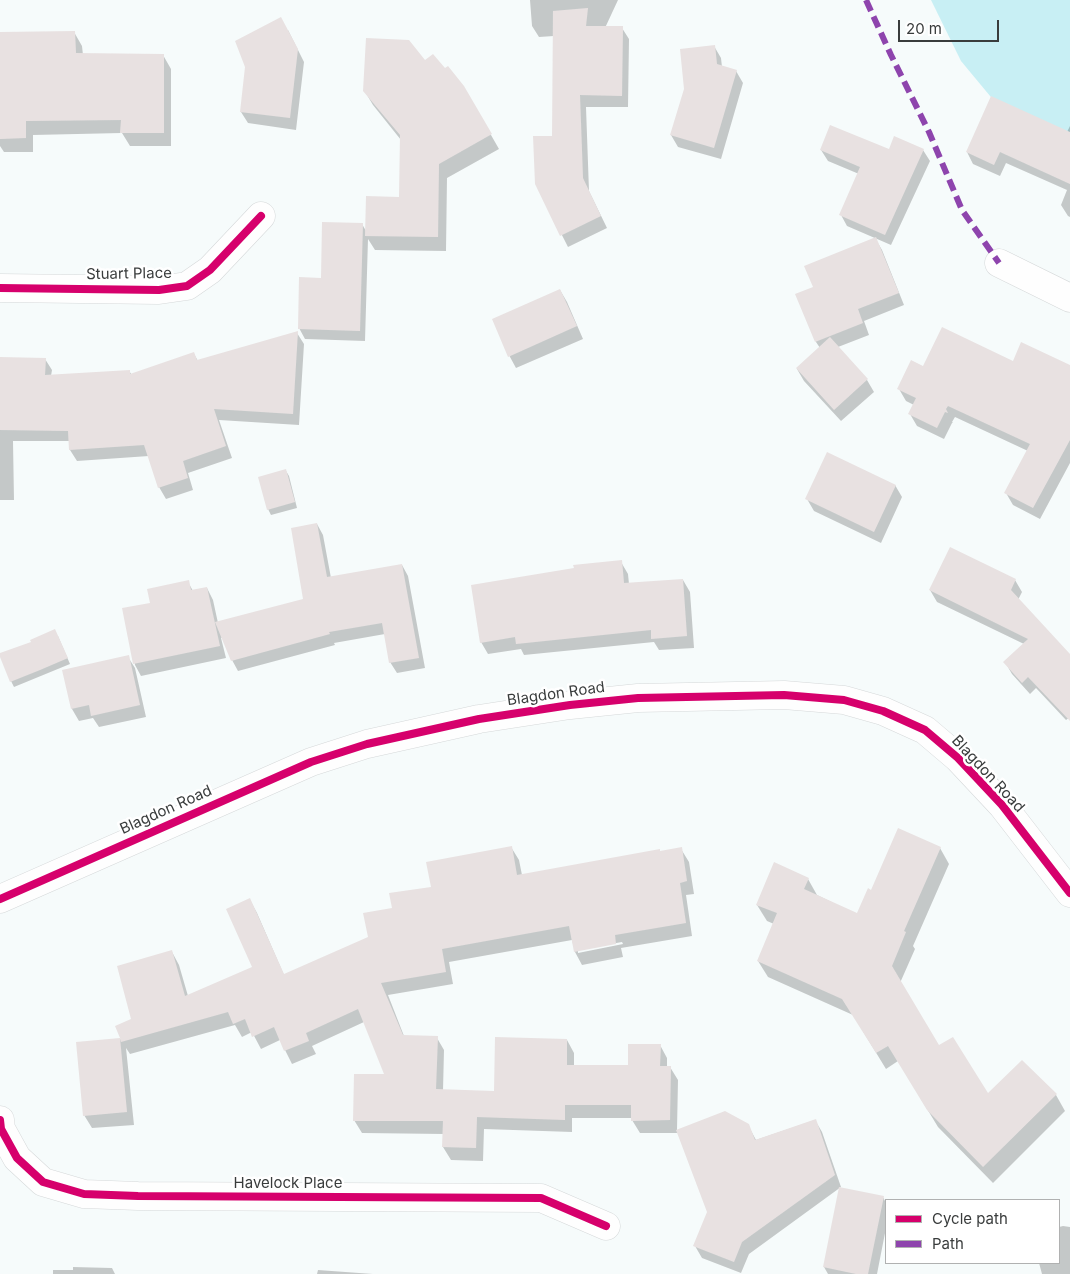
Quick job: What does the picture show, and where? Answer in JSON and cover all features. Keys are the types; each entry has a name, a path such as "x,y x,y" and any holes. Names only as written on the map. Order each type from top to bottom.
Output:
{"street":[{"name":"Stuart Place","path":"0,288 159,290 187,286 210,270 261,216"},
{"path":"999,263 1070,298"},
{"name":"Blagdon Road","path":"0,899 311,762 367,744 480,719 570,705 638,698 784,695 844,700 883,711 925,730 958,758 1002,805 1070,893"},
{"name":"Havelock Place","path":"0,1120 2,1129 17,1158 44,1182 84,1194 138,1196 541,1198 606,1226"}],"shaded area":[{"path":"931,0 1070,0 1070,163 1029,143 961,61"}],"building":[{"path":"588,8 586,26 623,26 622,96 580,95 583,178 601,216 560,236 535,184 533,136 552,136 553,11"},
{"path":"281,17 298,49 290,118 240,112 245,67 235,41"},
{"path":"75,31 76,53 164,54 164,133 120,133 121,120 26,121 26,138 0,139 0,32"},
{"path":"366,38 409,40 425,60 433,54 445,68 448,66 464,86 492,134 439,164 438,237 365,236 366,196 399,197 400,135 363,91"},
{"path":"715,45 717,64 737,70 714,148 670,135 684,89 680,49"},
{"path":"991,96 1070,132 1070,184 1000,152 994,165 966,152"},
{"path":"830,125 889,149 894,136 924,149 885,235 839,215 860,167 820,150"},
{"path":"322,222 363,223 360,331 298,329 299,277 321,278"},
{"path":"876,237 899,293 858,309 863,323 815,342 795,294 813,287 804,266"},
{"path":"560,289 577,326 508,357 492,319"},
{"path":"942,327 1013,361 1021,342 1070,365 1070,440 1033,508 1004,493 1030,444 948,406 946,409 948,413 945,412 937,428 908,414 916,398 897,389 911,360 923,366"},
{"path":"298,331 293,414 214,409 226,446 183,461 188,478 158,488 144,445 69,450 68,431 0,430 0,357 46,358 45,375 130,370 130,374 194,352 197,360"},
{"path":"830,337 868,379 834,410 796,368"},
{"path":"827,452 896,485 874,532 805,499"},
{"path":"286,469 295,502 267,510 258,477"},
{"path":"317,523 327,577 402,564 419,658 389,663 382,623 329,632 330,634 231,661 215,622 303,599 291,528"},
{"path":"950,547 1016,579 1011,590 1070,654 1070,721 1028,677 1022,683 1003,662 1028,639 929,590"},
{"path":"622,560 624,583 683,579 687,636 651,639 651,630 516,644 515,637 480,643 471,585 574,568 573,565"},
{"path":"189,580 191,590 207,587 220,646 133,664 122,608 150,603 147,589"},
{"path":"55,629 68,658 10,682 0,653 31,642 30,640"},
{"path":"129,655 140,705 91,716 89,705 71,709 62,670"},
{"path":"898,828 941,847 904,931 906,932 892,966 939,1045 953,1037 988,1093 1022,1060 1057,1094 983,1167 927,1110 888,1046 876,1053 842,999 757,961 777,913 756,905 774,862 809,878 804,889 857,913 868,888 871,890"},
{"path":"512,846 517,875 660,849 660,851 682,847 687,881 680,883 686,923 615,935 616,944 574,952 569,926 442,949 446,972 381,983 403,1035 438,1036 436,1089 494,1091 495,1037 567,1039 567,1065 628,1065 628,1044 661,1044 660,1066 671,1066 670,1120 631,1121 631,1105 565,1105 565,1120 477,1117 476,1148 442,1147 443,1121 353,1121 354,1074 384,1074 358,1009 306,1033 309,1041 284,1051 274,1027 252,1037 245,1019 233,1024 228,1012 121,1042 115,1026 131,1019 117,966 172,950 185,996 252,967 226,909 250,898 284,974 368,937 363,913 392,908 389,893 431,887 426,862"},
{"path":"120,1038 127,1112 83,1116 76,1042"},
{"path":"725,1111 749,1124 755,1140 816,1119 835,1175 742,1242 734,1262 693,1246 707,1212 676,1130"},
{"path":"839,1187 884,1196 868,1274 856,1274 823,1267"}],"marked path":[{"path":"866,0 929,132 962,210 999,263"}],"cycle path":[{"path":"0,288 159,290 187,286 210,270 261,216"},
{"path":"0,899 311,762 367,744 479,719 570,705 638,698 784,695 844,700 883,711 925,730 958,758 1002,805 1070,893"},
{"path":"0,1120 1,1129 17,1158 43,1182 84,1194 138,1196 541,1198 606,1226"}]}
